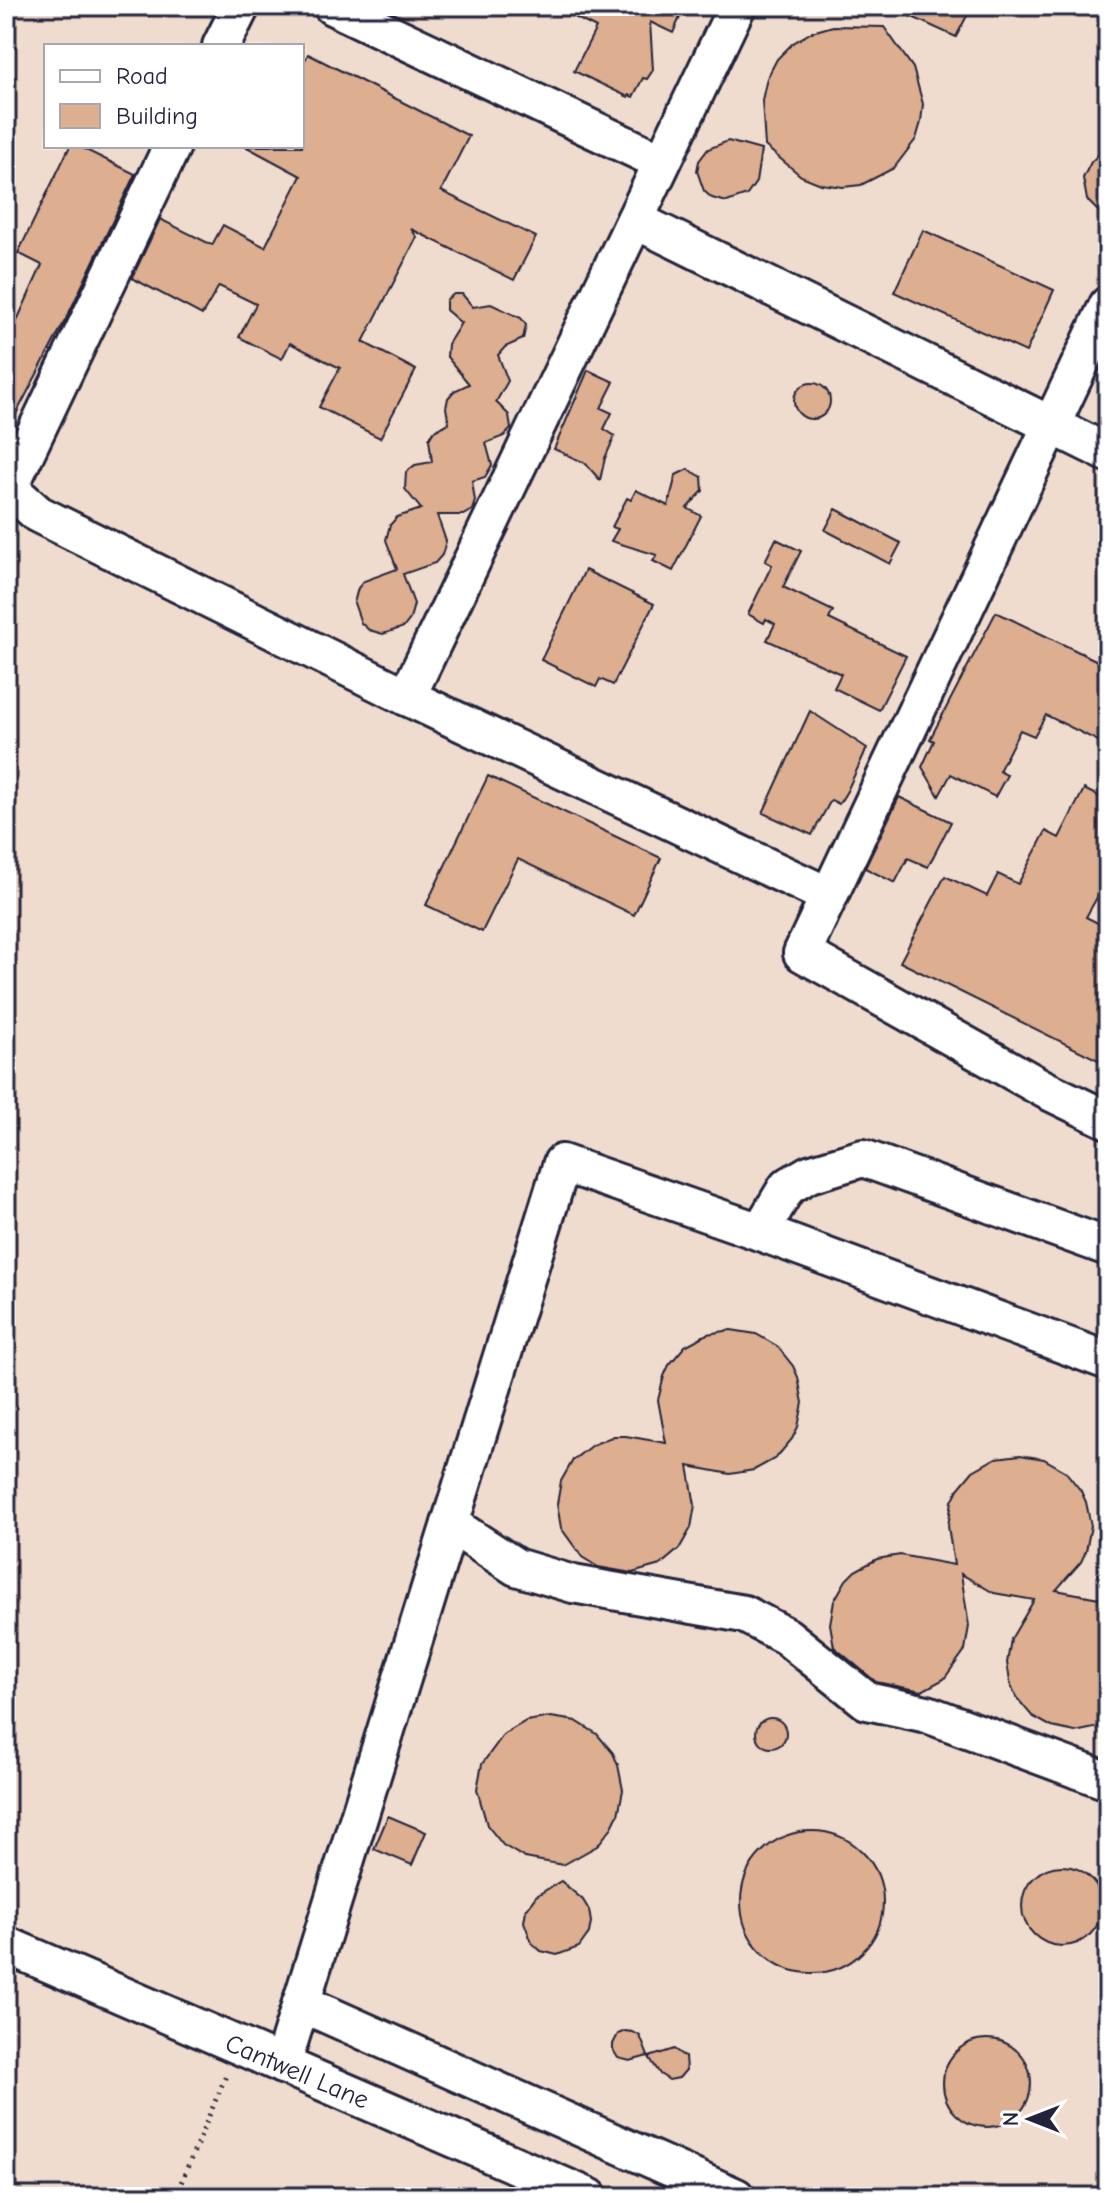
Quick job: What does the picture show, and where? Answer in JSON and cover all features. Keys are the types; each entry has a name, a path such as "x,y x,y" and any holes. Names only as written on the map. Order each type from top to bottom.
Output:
{"street":[{"path":"222,44 241,6"},
{"path":"332,6 662,162"},
{"path":"407,697 737,6"},
{"path":"171,148 9,488 38,514 407,697 829,896"},
{"path":"635,220 1108,453"},
{"path":"1108,305 802,953 1044,1089 1108,1120"},
{"path":"760,1232 787,1187 809,1174 863,1158 1108,1247"},
{"path":"282,2065 562,1163 760,1232 1108,1361"},
{"path":"450,1524 516,1567 573,1584 744,1614 786,1636 867,1701 927,1714 1108,1781"},
{"name":"Cantwell Lane","path":"6,1945 589,2197"},
{"path":"301,2003 736,2197"}],"path":[{"path":"175,2197 191,2165 238,2046"}],"shaded area":[{"path":"6,6 1108,6 1108,2197 6,2197"}],"building":[{"path":"553,6 685,6 673,33 650,22 653,70 647,79 643,78 633,97 628,97 574,71 596,28"},
{"path":"888,6 972,6 956,37"},
{"path":"833,26 884,27 913,68 923,104 916,139 894,168 861,185 843,187 821,184 801,176 765,146 762,100 767,78 777,59 793,43 812,32"},
{"path":"308,54 469,136 441,191 536,237 514,280 411,229 417,237 363,342 416,370 380,438 319,407 340,368 290,343 282,359 239,337 256,304 219,286 202,315 132,278 160,219 212,245 223,225 265,247 301,176 249,148 304,148 304,62"},
{"path":"728,141 761,150 756,182 747,195 727,202 712,198 704,191 697,171 699,161 708,149"},
{"path":"1108,145 1108,221 1087,200 1083,178 1091,162"},
{"path":"69,148 82,148 135,174 69,313 6,433 6,345 42,265 18,253"},
{"path":"923,230 1054,290 1026,352 894,292"},
{"path":"454,294 462,294 473,307 491,304 521,318 526,325 523,339 505,347 498,355 508,381 496,402 509,415 511,429 504,436 486,443 492,465 485,477 472,481 475,501 472,510 463,515 437,515 446,541 442,555 435,563 403,574 414,604 410,619 404,627 383,634 369,630 361,623 354,603 358,588 364,581 397,569 386,540 390,525 397,517 421,509 405,489 406,472 415,465 432,462 429,439 434,431 449,423 448,398 454,391 469,384 447,357 448,344 461,323 446,310 446,300"},
{"path":"588,370 614,382 601,408 612,413 604,429 615,436 600,480 585,463 554,449"},
{"path":"812,383 825,388 830,401 825,414 812,419 799,414 794,401 799,388"},
{"path":"688,469 702,477 703,491 687,508 701,516 673,571 653,561 657,555 611,541 618,529 612,527 627,498 631,500 636,490 668,506 676,475"},
{"path":"836,509 901,543 890,564 825,530"},
{"path":"776,539 801,551 783,587 833,611 829,619 906,656 879,710 834,688 841,674 767,640 775,624 766,619 764,623 748,614 772,565 765,561"},
{"path":"585,570 654,604 613,685 600,679 596,687 541,660"},
{"path":"996,612 1108,666 1108,746 1046,715 1034,736 1020,730 999,771 1007,775 995,797 951,774 939,796 922,767 934,741 930,739"},
{"path":"810,711 867,748 839,804 831,800 812,835 763,813"},
{"path":"488,776 661,858 634,915 518,859 482,932 426,905"},
{"path":"1084,789 1108,801 1108,878 1086,917 1108,928 1108,1065 900,962 945,876 987,896 998,874 1018,884 1046,831 1059,838"},
{"path":"899,797 951,822 928,867 908,858 895,883 865,868"},
{"path":"731,1330 756,1334 777,1346 793,1366 803,1403 792,1439 776,1458 754,1470 730,1474 688,1466 695,1505 691,1528 679,1549 660,1565 632,1573 598,1567 582,1557 561,1528 557,1504 561,1481 573,1460 592,1445 614,1436 666,1443 658,1400 669,1365 685,1346 707,1334"},
{"path":"1020,1455 1044,1459 1065,1471 1086,1502 1091,1526 1086,1551 1081,1562 1056,1590 1099,1598 1108,1603 1108,1722 1099,1727 1075,1732 1052,1727 1032,1716 1016,1697 1007,1663 1011,1639 1034,1600 994,1593 961,1574 969,1626 965,1650 944,1679 922,1691 876,1682 834,1647 830,1624 834,1601 846,1580 855,1571 877,1559 900,1555 954,1565 948,1526 952,1501 958,1489 973,1471 996,1458"},
{"path":"551,1717 576,1721 597,1734 613,1753 623,1790 618,1815 597,1846 563,1865 525,1858 503,1845 487,1825 477,1789 482,1764 504,1734 526,1721"},
{"path":"771,1718 777,1719 785,1727 785,1739 777,1747 771,1748 765,1747 757,1739 756,1733 757,1727 765,1719"},
{"path":"388,1816 426,1832 412,1865 374,1849"},
{"path":"812,1831 839,1836 862,1852 878,1875 883,1902 878,1929 862,1952 839,1968 812,1973 785,1968 762,1952 746,1929 741,1902 746,1875 762,1852 785,1836"},
{"path":"1062,1866 1077,1869 1090,1878 1099,1891 1102,1906 1099,1921 1090,1934 1077,1943 1062,1946 1047,1943 1034,1934 1025,1921 1022,1906 1025,1891 1034,1878 1047,1869"},
{"path":"561,1881 583,1900 591,1922 589,1933 579,1947 557,1955 541,1951 532,1943 524,1922 526,1910 536,1896"},
{"path":"625,2031 640,2036 648,2056 630,2061 618,2058 613,2044 618,2034"},
{"path":"987,2039 1004,2042 1018,2052 1028,2066 1031,2083 1028,2100 1018,2114 1004,2124 987,2127 970,2124 956,2114 946,2100 943,2083 946,2066 956,2052 970,2042"},
{"path":"674,2049 685,2057 686,2070 679,2078 669,2080 660,2074 649,2057"}]}
